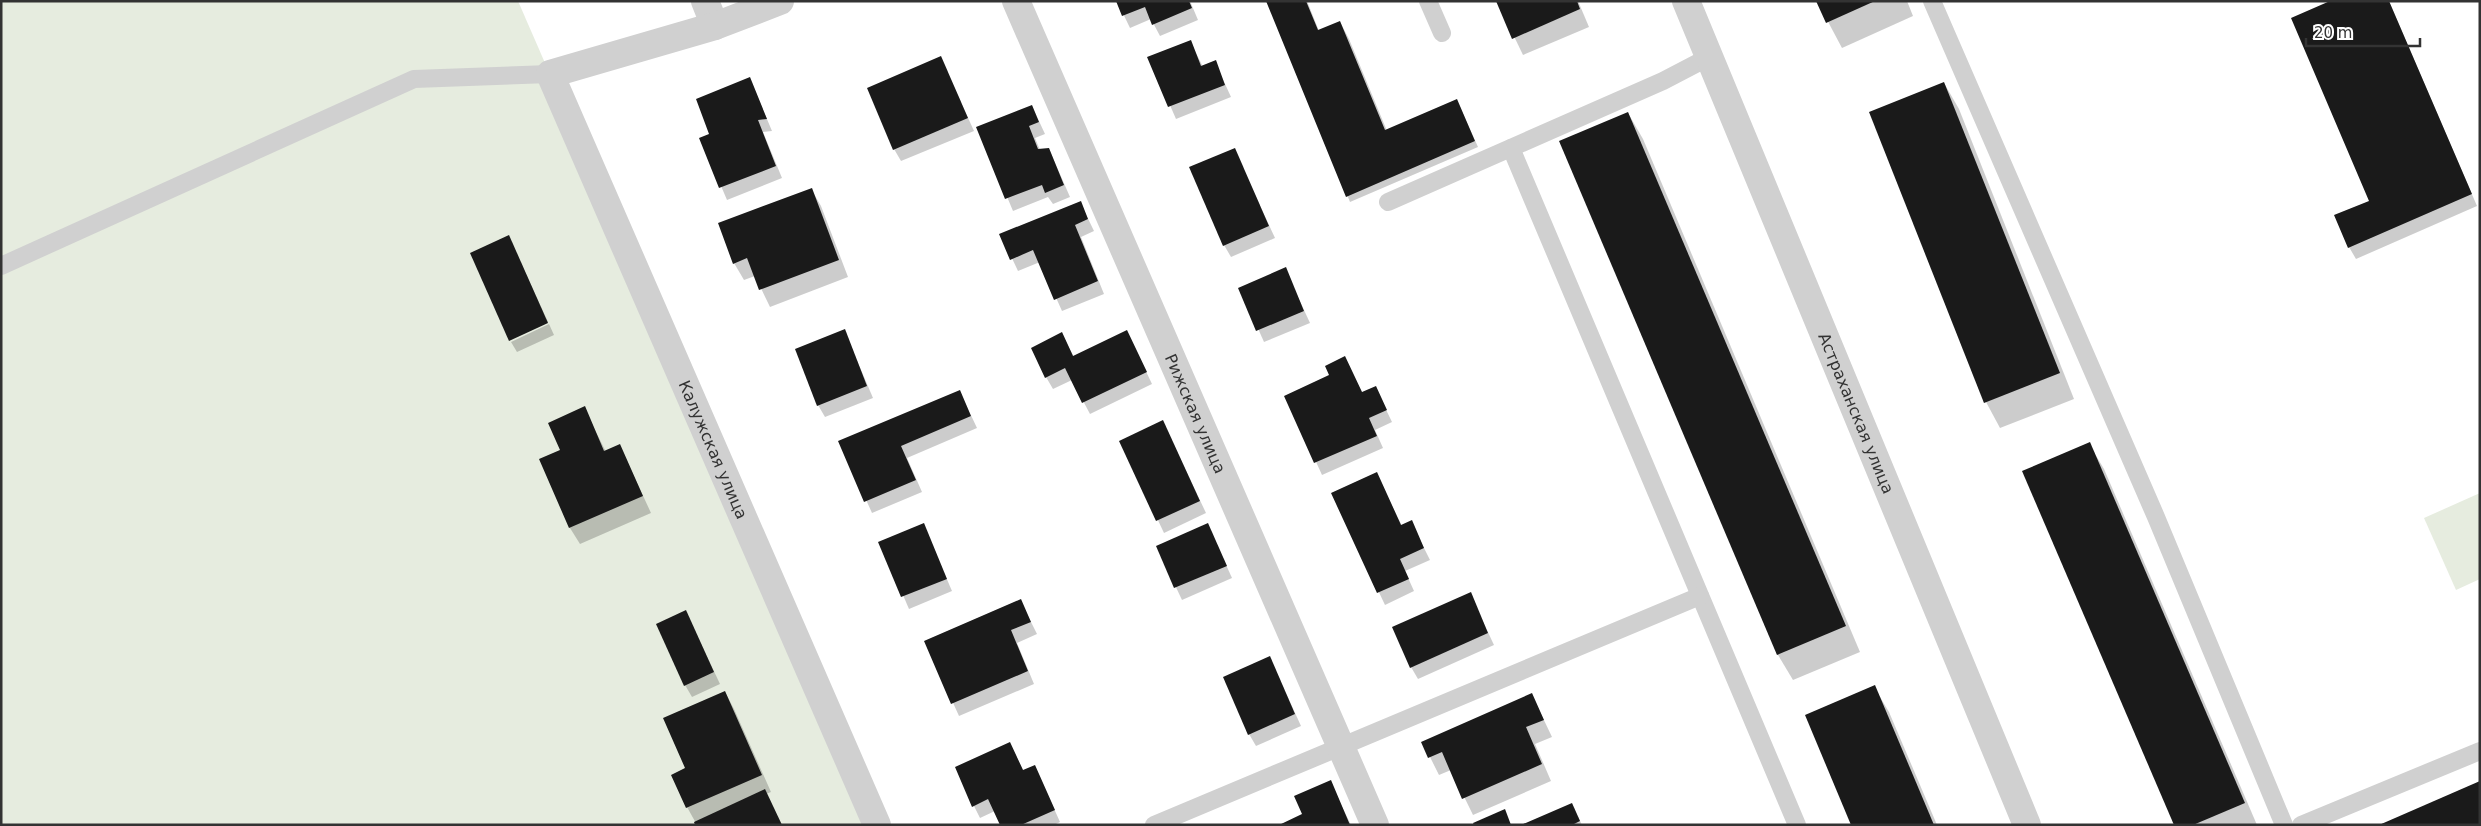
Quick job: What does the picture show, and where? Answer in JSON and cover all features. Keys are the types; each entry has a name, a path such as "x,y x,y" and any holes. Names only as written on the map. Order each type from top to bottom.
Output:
{"street":[{"path":"705,1 715,26"},
{"path":"550,74 715,26 780,1"},
{"name":"Рижская улица","path":"1016,1 1375,825"},
{"name":"Астраханская улица","path":"1686,1 2027,825"},
{"name":"Калужская улица","path":"550,74 877,825"}],"lane":[{"path":"1428,1 1442,33"},
{"path":"1932,1 2156,517 2284,825"},
{"path":"1388,202 1664,81 1709,57"},
{"path":"1,266 414,79 550,74"},
{"path":"1511,148 1797,825"},
{"path":"1154,825 1700,596"},
{"path":"2301,825 2480,751"}],"shaded area":[{"path":"1,1 518,1 877,825 1,825"},
{"path":"2480,493 2480,579 2456,590 2424,518"}],"building":[{"path":"1116,1 1189,1 1192,8 1152,25 1145,7 1122,16"},
{"path":"1266,1 1306,1 1318,30 1340,21 1385,130 1457,99 1475,141 1346,197"},
{"path":"1496,1 1577,1 1580,9 1512,39"},
{"path":"1816,1 1875,1 1826,23"},
{"path":"2330,1 2389,1 2472,194 2348,248 2334,215 2369,201 2291,18"},
{"path":"1191,40 1201,66 1216,60 1225,85 1168,107 1147,57"},
{"path":"941,56 968,118 893,150 867,88"},
{"path":"750,77 767,119 758,120 776,166 719,188 699,138 709,134 696,99"},
{"path":"1944,82 2060,373 1984,403 1869,112"},
{"path":"1032,105 1039,122 1029,126 1038,149 1049,148 1064,185 1045,193 1042,185 1005,199 976,127"},
{"path":"1628,112 1846,626 1777,655 1559,141"},
{"path":"1235,148 1269,226 1223,246 1189,167"},
{"path":"812,188 839,260 759,290 747,258 733,264 718,223"},
{"path":"1081,201 1088,219 1075,225 1098,281 1054,300 1033,250 1010,260 999,234"},
{"path":"509,235 548,323 509,341 470,253"},
{"path":"1286,267 1304,311 1256,331 1238,288"},
{"path":"845,329 867,386 817,406 795,349"},
{"path":"1127,330 1147,372 1082,403 1065,368 1045,378 1031,348 1062,332 1073,356"},
{"path":"1345,356 1362,392 1376,386 1387,410 1369,418 1377,436 1314,463 1284,396 1329,375 1325,366"},
{"path":"960,390 971,416 901,446 916,480 864,502 838,441"},
{"path":"585,406 604,451 620,444 643,496 569,528 539,459 560,450 548,423"},
{"path":"1163,420 1200,501 1156,521 1119,441"},
{"path":"2090,442 2245,803 2193,825 2174,825 2022,471"},
{"path":"1377,472 1401,525 1412,520 1424,548 1400,559 1409,579 1377,593 1331,493"},
{"path":"924,523 947,579 901,597 878,542"},
{"path":"1208,523 1227,566 1174,588 1156,546"},
{"path":"1471,592 1488,633 1410,668 1392,627"},
{"path":"1021,599 1031,622 1011,630 1028,671 951,704 924,641"},
{"path":"686,610 714,672 684,686 656,624"},
{"path":"1270,656 1295,714 1248,735 1223,677"},
{"path":"1875,685 1934,825 1851,825 1805,715"},
{"path":"725,691 762,775 686,808 671,775 685,768 663,718"},
{"path":"1532,693 1544,720 1526,727 1542,764 1462,799 1442,752 1428,758 1421,742"},
{"path":"1010,742 1023,770 1035,765 1055,810 1021,825 1000,825 988,799 972,807 955,767"},
{"path":"1331,780 1350,825 1279,825 1302,814 1294,796"},
{"path":"2480,781 2480,825 2379,825"},
{"path":"765,789 782,825 695,825 694,822"},
{"path":"1572,803 1580,821 1572,825 1521,825"},
{"path":"1505,809 1511,825 1474,825 1473,823"}]}
